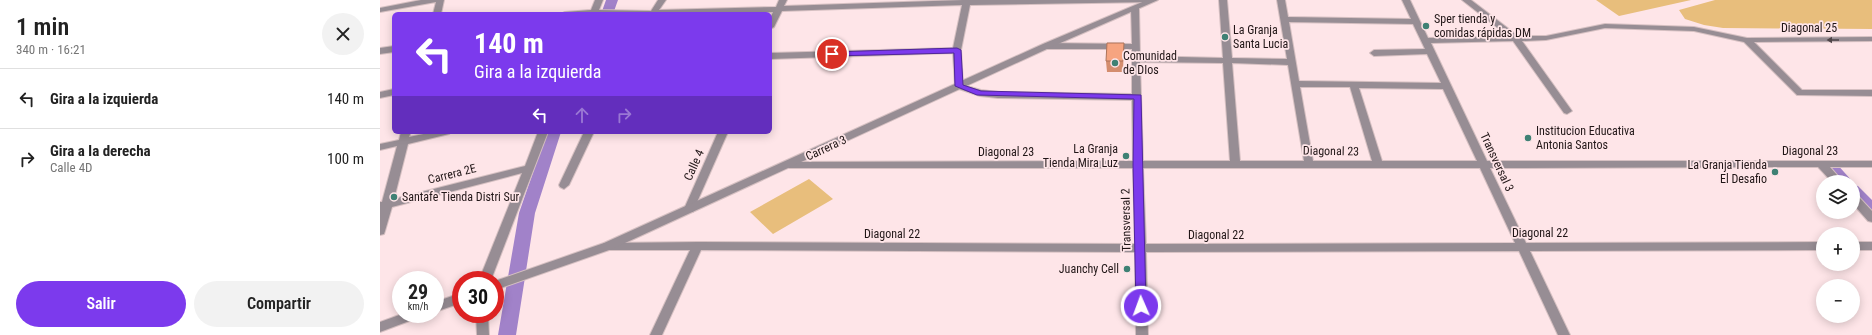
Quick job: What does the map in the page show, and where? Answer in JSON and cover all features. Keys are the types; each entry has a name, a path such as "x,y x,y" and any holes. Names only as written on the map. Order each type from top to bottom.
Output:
{"street":[{"path":"380,10 434,0"},
{"path":"437,12 440,0"},
{"path":"595,12 599,0"},
{"path":"654,12 662,0"},
{"path":"772,23 783,0"},
{"path":"695,12 967,2 1153,0"},
{"name":"Carrera 3","path":"504,283 608,246 789,165 1046,46 1153,0"},
{"path":"1223,0 1235,165"},
{"path":"1281,0 1309,164"},
{"name":"Transversal 3","path":"1406,0 1564,335"},
{"path":"1466,0 1516,39 1567,111"},
{"path":"967,2 957,50 959,86 980,93 998,95 1138,97"},
{"name":"Transversal 2","path":"1135,8 1138,97 1137,165 1142,335"},
{"path":"1284,19 1417,22"},
{"name":"Diagonal 25","path":"1426,41 1516,39 1560,36 1605,26 1685,27 1747,40 1872,39"},
{"path":"1747,40 1800,93 1872,93"},
{"path":"1046,46 1136,47"},
{"path":"380,52 392,49"},
{"path":"772,56 957,50"},
{"path":"1374,53 1430,51"},
{"path":"1137,59 1291,62"},
{"path":"1295,84 1447,86"},
{"path":"1354,85 1378,165"},
{"path":"380,95 392,92"},
{"path":"380,147 404,137 429,134"},
{"path":"489,271 542,134"},
{"path":"564,184 588,134"},
{"name":"Calle 4","path":"689,209 722,134"},
{"path":"380,231 383,205 404,137"},
{"path":"1821,164 1831,175"},
{"name":"Diagonal 23","path":"789,165 1872,164"},
{"name":"Carrera 2E","path":"383,205 530,168"},
{"path":"1860,205 1872,218"},
{"name":"Diagonal 22","path":"608,246 1139,248 1816,246"},
{"path":"656,335 698,246"},
{"path":"1860,246 1872,246"},
{"path":"380,327 392,323"},
{"path":"482,323 483,335"}],"shaded area":[{"path":"1596,0 1691,0 1619,16"},
{"path":"1715,0 1872,0 1872,29 1723,28 1704,25 1685,19 1679,10"},
{"path":"809,179 833,199 773,234 750,212"}],"building":[{"path":"1107,43 1124,43 1123,61 1106,61"}],"waterway":[{"path":"608,12 612,0"},
{"path":"507,335 527,213 553,134"},
{"path":"1830,166 1838,175"},
{"path":"1860,197 1872,210"}],"place":[{"name":"Sper tienda y comidas rápidas DM","path":"1426,26"},
{"name":"La Granja Santa Lucia","path":"1225,37"},
{"name":"Comunidad de DIos","path":"1115,63"},
{"name":"Institucion Educativa Antonia Santos","path":"1528,138"},
{"name":"La Granja Tienda Mira Luz","path":"1126,156"},
{"name":"La Granja Tienda El Desafio","path":"1775,172"},
{"name":"Santafe Tienda Distri Sur","path":"394,197"},
{"name":"Juanchy Cell","path":"1127,269"}],"route":[{"path":"832,54 957,50 959,86 980,93 998,95 1138,97 1137,165 1141,306"}]}
